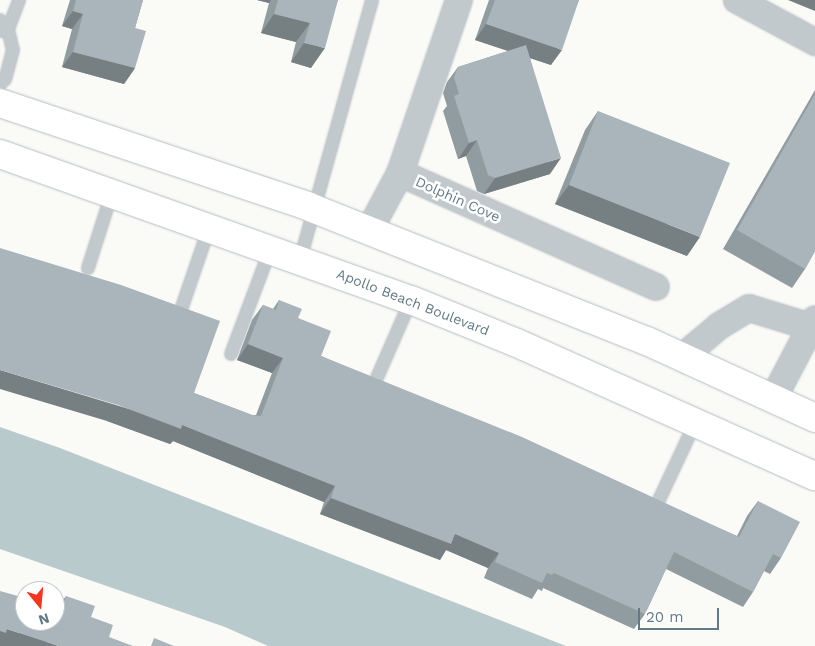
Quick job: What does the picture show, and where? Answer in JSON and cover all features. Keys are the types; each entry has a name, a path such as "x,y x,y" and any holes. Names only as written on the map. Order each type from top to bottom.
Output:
{"main road":[{"path":"0,102 314,210 369,231 647,341 815,418"},
{"name":"Apollo Beach Boulevard","path":"0,154 411,300 517,343 815,476"}],"street":[{"name":"Dolphin Cove","path":"459,0 400,173 656,287"},
{"path":"737,0 815,42"},
{"path":"369,231 400,173"},
{"path":"688,361 693,348 719,326 749,308 813,323 773,399"}],"lane":[{"path":"0,84 5,80 13,50 2,27 19,0"},
{"path":"300,260 372,0"},
{"path":"88,268 112,193"},
{"path":"182,308 209,228"},
{"path":"231,354 270,250"},
{"path":"376,380 411,300"},
{"path":"659,500 695,423"}],"shaded area":[{"path":"0,427 60,448 566,646 268,646 225,627 0,549"}],"building":[{"path":"76,0 143,0 135,28 146,31 135,68 73,52 83,14 73,11"},
{"path":"278,0 338,0 325,48 304,43 310,23 274,14"},
{"path":"495,0 579,0 562,50 486,24"},
{"path":"526,45 561,158 495,178 488,175 477,140 469,143 454,96 459,94 454,77 458,67"},
{"path":"815,94 815,251 805,269 737,230"},
{"path":"598,111 730,163 700,237 569,185"},
{"path":"0,248 121,285 220,321 194,393 252,415 261,416 283,358 248,344 263,305 276,310 279,300 302,309 298,318 331,331 321,356 522,437 739,537 758,501 800,522 781,558 773,554 753,592 674,552 645,614 554,573 552,575 547,573 542,583 495,562 499,553 455,534 451,544 331,498 335,486 182,425 181,429 118,405 0,370"},
{"path":"0,591 15,595 15,631 65,631 66,596 95,606 91,617 113,625 109,637 133,646 59,646 7,629 6,633 0,631"},
{"path":"154,638 174,646 151,646"}]}
